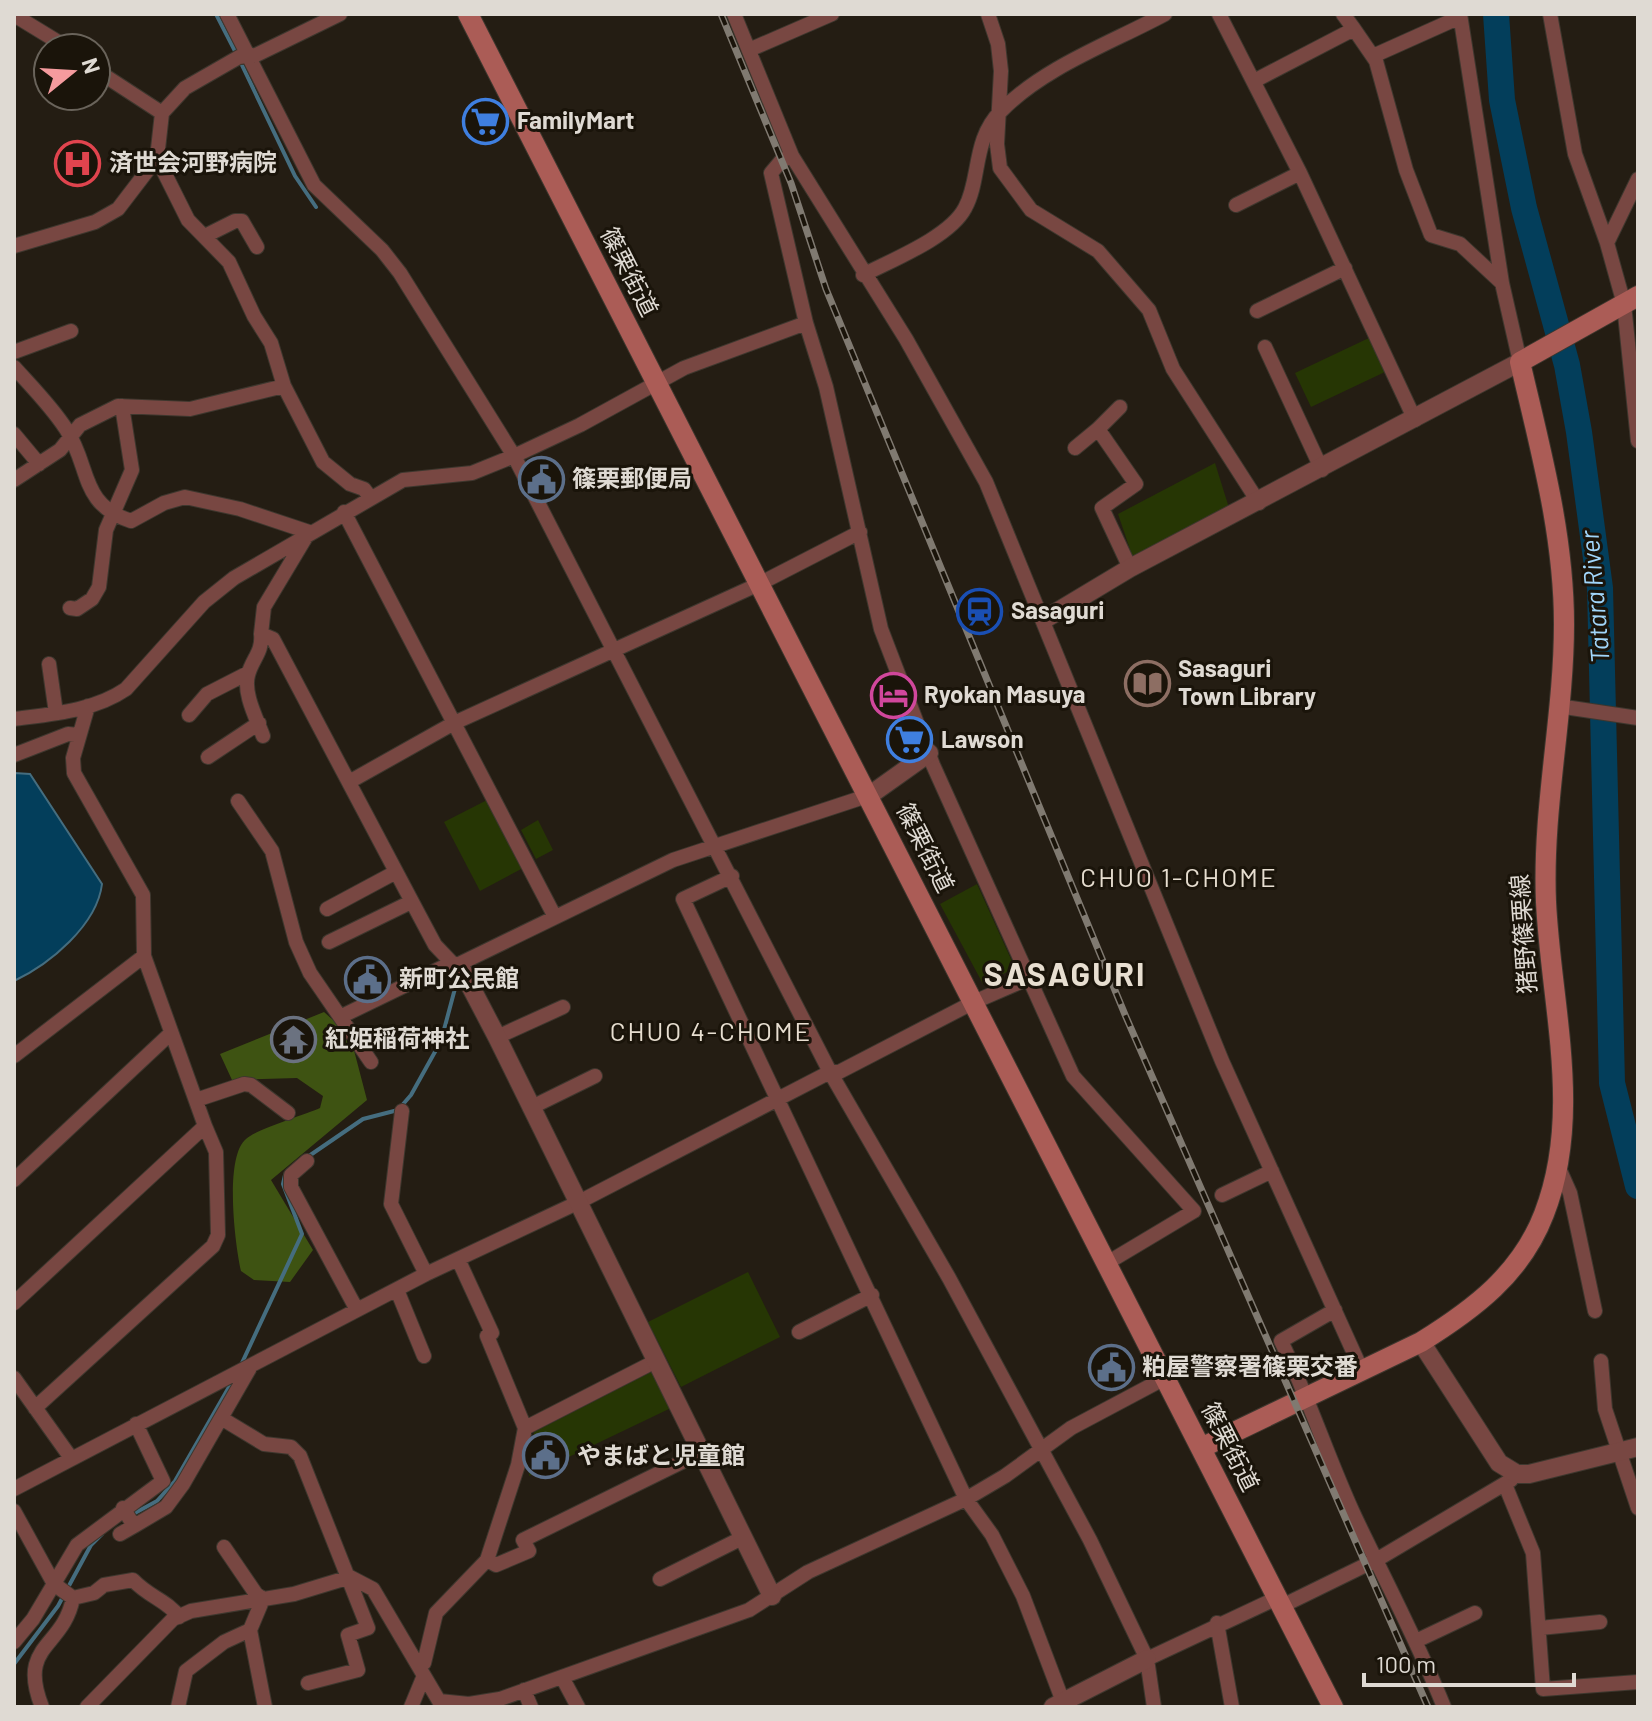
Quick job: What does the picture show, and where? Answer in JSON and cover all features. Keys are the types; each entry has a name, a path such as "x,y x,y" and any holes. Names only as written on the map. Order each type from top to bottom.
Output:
{"main road":[{"name":"篠栗街道","path":"468,14 870,795 1333,1707"},
{"path":"1524,359 1626,303"},
{"name":"猪野篠栗線","path":"1201,1448 1421,1342 1489,1295 1522,1258 1545,1213 1558,1166 1563,1103 1546,903 1545,836 1563,707 1564,627 1560,545 1524,359"}],"street":[{"path":"227,14 314,185 382,250 400,273 514,456 716,843 830,1072 949,1278 1041,1450 1147,1659 1154,1707"},
{"path":"14,246 95,222 118,209 157,158 162,113 185,88 239,57 248,57 340,14"},
{"path":"734,14 792,156 863,275 906,339 986,482 1045,619 1122,818 1272,1171 1362,1371"},
{"path":"749,50 832,14"},
{"path":"988,14 998,44 1001,71 998,113 1000,168 1031,210 1098,251 1149,310 1173,369 1259,503"},
{"path":"863,275 947,228 965,209 976,156 998,113 1028,87 1165,14"},
{"path":"1219,14 1300,173 1415,420"},
{"path":"1343,14 1373,56 1406,170 1431,235 1460,244 1502,283"},
{"path":"1550,14 1575,154 1626,303 1638,441"},
{"path":"14,15 42,32"},
{"path":"1045,619 1130,568 1322,470 1524,359 1502,283 1460,15 1373,56"},
{"path":"1254,81 1354,29"},
{"path":"112,80 162,113"},
{"path":"792,156 782,160 771,173 806,323 826,387 843,475 860,532 881,629 929,753 1027,979 1073,1076 1194,1211 1107,1263"},
{"path":"157,158 188,220 229,262 254,316 271,343 284,386 323,462 350,484 364,489 370,497"},
{"path":"1236,205 1300,173"},
{"path":"1607,243 1638,179"},
{"path":"205,236 235,221 242,221 257,247"},
{"path":"1257,311 1345,268"},
{"path":"14,719 110,700 126,689 204,602 234,578 403,480 472,473 514,456 684,368 806,323"},
{"path":"14,352 71,331"},
{"path":"1265,347 1322,470"},
{"path":"14,367 70,436 82,473 96,500 111,514 131,521 164,503 185,497 234,507 309,532"},
{"path":"14,480 60,450 80,425 122,406 190,409 284,386"},
{"path":"70,608 77,609 92,599 99,587 111,514 132,470 122,406"},
{"path":"1075,448 1120,407"},
{"path":"1098,429 1136,484 1102,508 1130,568"},
{"path":"14,434 39,464"},
{"path":"344,512 555,917"},
{"path":"189,715 207,694 248,673 257,659 264,607 309,532"},
{"path":"349,782 454,723 759,584 860,532"},
{"path":"261,634 273,639 435,945 463,972 772,1596"},
{"path":"49,664 56,713"},
{"path":"208,757 261,730 250,699 248,673"},
{"path":"35,1408 213,1246 218,1235 216,1152 144,956 143,895 74,773 73,758 88,706"},
{"path":"1563,707 1638,718"},
{"path":"14,755 68,734 78,735"},
{"path":"342,1016 441,968 455,966 673,860 716,843 870,795 929,753"},
{"path":"238,801 272,851 296,942 305,962 371,1062"},
{"path":"327,909 396,872"},
{"path":"732,876 683,899 966,1499 992,1535 1023,1596 1060,1705 1217,1623 1279,1602 1378,1559 1511,1480 1629,1449"},
{"path":"329,942 411,902"},
{"path":"14,1056 144,956"},
{"path":"14,1489 426,1274 577,1203 830,1072 839,1072 974,1002 1027,979"},
{"path":"497,1037 563,1007"},
{"path":"14,1180 171,1033"},
{"path":"530,1108 595,1076"},
{"path":"196,1100 244,1084 251,1085 288,1113"},
{"path":"402,1111 391,1204 426,1274"},
{"path":"14,1303 205,1126"},
{"path":"307,1161 291,1175 291,1187 357,1310"},
{"path":"1558,1166 1570,1193 1595,1311"},
{"path":"1222,1195 1272,1171"},
{"path":"411,1707 424,1670 436,1613 487,1560 518,1465 525,1428 487,1336 492,1333 458,1259"},
{"path":"397,1290 424,1356"},
{"path":"799,1332 872,1295"},
{"path":"1335,1310 1281,1341 1307,1395 1316,1428 1444,1707"},
{"path":"1421,1342 1511,1480 1533,1553 1543,1689 1638,1682"},
{"path":"1601,1361 1605,1409 1629,1449 1638,1508"},
{"path":"525,1428 654,1362"},
{"path":"120,1534 166,1507 183,1484 251,1366"},
{"path":"14,1378 71,1458"},
{"path":"87,1707 179,1617 191,1611 294,1594 350,1577 373,1589 424,1670 439,1701 491,1704 749,1610 808,1572 966,1499 1071,1428 1165,1378"},
{"path":"221,1418 254,1440 278,1448 291,1447 300,1456 368,1628 348,1635 358,1670 308,1683"},
{"path":"14,1642 77,1545 163,1481 136,1424"},
{"path":"487,1560 496,1565 529,1551 523,1540 700,1453"},
{"path":"123,1508 134,1526"},
{"path":"14,1511 54,1584 73,1598 94,1593 104,1585 133,1580 146,1595 168,1604 179,1617"},
{"path":"660,1579 742,1538"},
{"path":"224,1547 263,1599"},
{"path":"42,1707 32,1681 32,1670 64,1621 73,1598"},
{"path":"263,1599 250,1630 265,1707"},
{"path":"1416,1641 1475,1613"},
{"path":"1540,1628 1600,1622"},
{"path":"1217,1623 1232,1707"},
{"path":"178,1707 186,1671 224,1642 250,1630"},
{"path":"562,1677 578,1707"},
{"path":"524,1690 531,1707"}],"green space":[{"path":"1371,337 1387,371 1311,407 1295,373"},
{"path":"1215,463 1230,511 1134,561 1118,514"},
{"path":"489,799 525,867 480,891 444,822"},
{"path":"538,820 553,850 536,859 521,830"},
{"path":"977,884 1015,968 983,984 940,904"},
{"path":"324,1012 350,1035 367,1100 271,1180 313,1250 290,1282 254,1280 241,1271 236,1242 233,1182 239,1149 252,1135 320,1108 323,1096 297,1078 232,1080 220,1054"},
{"path":"748,1272 780,1337 681,1387 648,1322"},
{"path":"653,1371 671,1408 529,1476 534,1432"}],"water":[{"path":"14,773 30,774 102,884 91,914 70,942 14,981"}],"waterway":[{"path":"216,14 236,53"},
{"name":"Tatara River","path":"1496,14 1502,100 1524,208 1567,365 1600,588 1612,1083 1638,1186"},
{"path":"240,61 295,176 316,207"},
{"path":"306,1158 363,1119 398,1110 411,1095 441,1041 457,981 454,975"},
{"path":"241,1365 302,1234 283,1184 285,1175"},
{"path":"133,1514 157,1501 175,1481 233,1380"},
{"path":"14,1664 58,1606 91,1545 102,1534"}],"railway":[{"path":"721,14 791,183 826,289 1126,1017 1428,1707"}],"place":[{"name":"FamilyMart","path":"486,121"},
{"name":"済世会河野病院","path":"78,163"},
{"name":"篠栗郵便局","path":"541,479"},
{"name":"Sasaguri","path":"980,611"},
{"name":"Sasaguri Town Library","path":"1147,683"},
{"name":"Ryokan Masuya","path":"893,695"},
{"name":"Lawson","path":"910,740"},
{"name":"新町公民館","path":"368,979"},
{"name":"紅姫稲荷神社","path":"294,1039"},
{"name":"粕屋警察署篠栗交番","path":"1111,1367"},
{"name":"やまばと児童館","path":"546,1456"}],"district":[{"name":"CHUO 1-CHOME","path":"1179,878"},
{"name":"SASAGURI","path":"1065,975"},
{"name":"CHUO 4-CHOME","path":"711,1032"}]}
